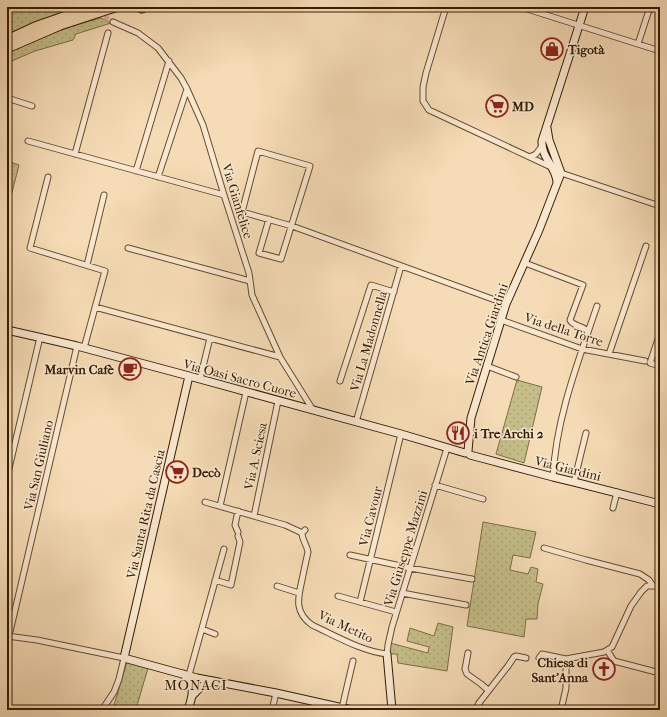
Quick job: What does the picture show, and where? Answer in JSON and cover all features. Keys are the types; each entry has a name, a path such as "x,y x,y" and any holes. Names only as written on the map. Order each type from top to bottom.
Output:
{"highway":[{"path":"7,40 35,27 92,7"},
{"path":"7,48 60,25 116,7"}],"street":[{"path":"446,7 424,80 423,101 429,110 561,171 660,206"},
{"path":"521,7 660,50"},
{"path":"557,184 555,173 542,150 542,146 585,7"},
{"path":"638,44 650,7"},
{"name":"Via Gianfelice","path":"112,22 148,39 169,61 187,89 203,125 249,273 252,295 280,357 313,410"},
{"path":"75,154 108,33"},
{"path":"136,171 169,61"},
{"path":"158,177 187,89"},
{"path":"7,98 32,106"},
{"path":"547,128 549,140 561,171"},
{"path":"28,141 224,195"},
{"path":"530,157 536,154 542,146 551,145"},
{"path":"269,219 259,253 281,258 292,226 310,166 258,151 242,212 269,219 292,226 506,304"},
{"path":"550,165 556,159"},
{"name":"Via Antica Giardini","path":"468,453 472,418 506,304 526,263 561,171"},
{"path":"48,177 30,248 87,265 104,195"},
{"path":"609,354 646,246"},
{"path":"128,248 250,281"},
{"name":"Via della Torre","path":"526,263 583,285 570,322 586,328 588,332"},
{"name":"Via San Giuliano","path":"8,636 80,347 95,307 105,271 87,265"},
{"name":"Via La Madonnella","path":"356,422 401,266"},
{"path":"340,381 371,285 394,292"},
{"path":"553,478 554,459 562,416 569,389 597,306"},
{"path":"95,307 280,357"},
{"name":"Via della Torre","path":"501,320 582,349 648,362 660,366"},
{"name":"Via Oasi Sacro Cuore","path":"7,330 80,347 189,376 468,453"},
{"path":"648,362 660,333"},
{"path":"7,477 40,337"},
{"path":"200,379 210,338"},
{"path":"487,366 516,377"},
{"name":"Via Santa Rita da Cascia","path":"124,658 189,376"},
{"path":"220,506 246,392"},
{"name":"Via A. Sciesa","path":"254,516 278,401"},
{"path":"574,482 586,433"},
{"name":"Via Cavour","path":"360,602 401,434"},
{"name":"Via Giuseppe Mazzini","path":"387,654 396,612 447,448"},
{"name":"Via Giardini","path":"468,453 553,478 617,492 660,504"},
{"path":"436,485 483,499"},
{"path":"612,508 617,492"},
{"name":"Via Metito","path":"205,502 303,531 302,536 308,552 298,598 302,614 306,621 375,653 387,654"},
{"path":"215,580 231,585 240,542 235,525 238,512"},
{"path":"544,548 640,574 649,580 653,586"},
{"path":"189,675 224,549"},
{"path":"350,555 472,579"},
{"path":"277,586 299,593"},
{"path":"539,658 542,654 566,659 604,652 612,647 631,606 641,592 647,586 660,586"},
{"path":"402,593 466,605"},
{"path":"338,596 396,612"},
{"path":"202,629 215,634"},
{"path":"8,636 37,640 124,658 197,678 276,693 352,710"},
{"path":"607,650 614,661 660,672"},
{"path":"387,654 392,710"},
{"path":"468,654 465,669 467,674 488,690"},
{"path":"476,710 478,703 514,657 526,658"},
{"path":"102,710 114,692 124,658"},
{"path":"561,710 566,688 566,659"},
{"path":"342,708 353,661"},
{"path":"181,673 187,678 194,691"},
{"path":"188,710 194,691 194,681 197,678"},
{"path":"194,691 208,683 216,681"},
{"path":"272,710 276,693"}],"shaded area":[{"path":"7,7 76,7 78,8 7,36"},
{"path":"101,18 111,23 76,34 73,40 35,51 7,63 7,53 41,37"},
{"path":"7,161 19,165 7,212"},
{"path":"517,380 542,387 524,463 496,454"},
{"path":"483,522 536,532 530,558 513,555 510,570 528,574 531,567 538,569 536,582 543,584 538,604 537,619 526,619 524,637 467,626"},
{"path":"438,623 453,627 447,671 398,663 397,654 390,654 390,643 428,653 429,647 407,641 410,628 434,636"},
{"path":"127,662 148,668 136,709 114,705"}],"tunnel":[{"path":"98,13 113,22"}],"place":[{"name":"Tigotà","path":"552,49"},
{"name":"MD","path":"497,106"},
{"name":"Marvin Cafè","path":"130,369"},
{"name":"i Tre Archi 2","path":"458,433"},
{"name":"Decò","path":"177,472"},
{"name":"Chiesa di Sant'Anna","path":"604,669"}],"district":[{"name":"MONACI","path":"196,685"}]}
